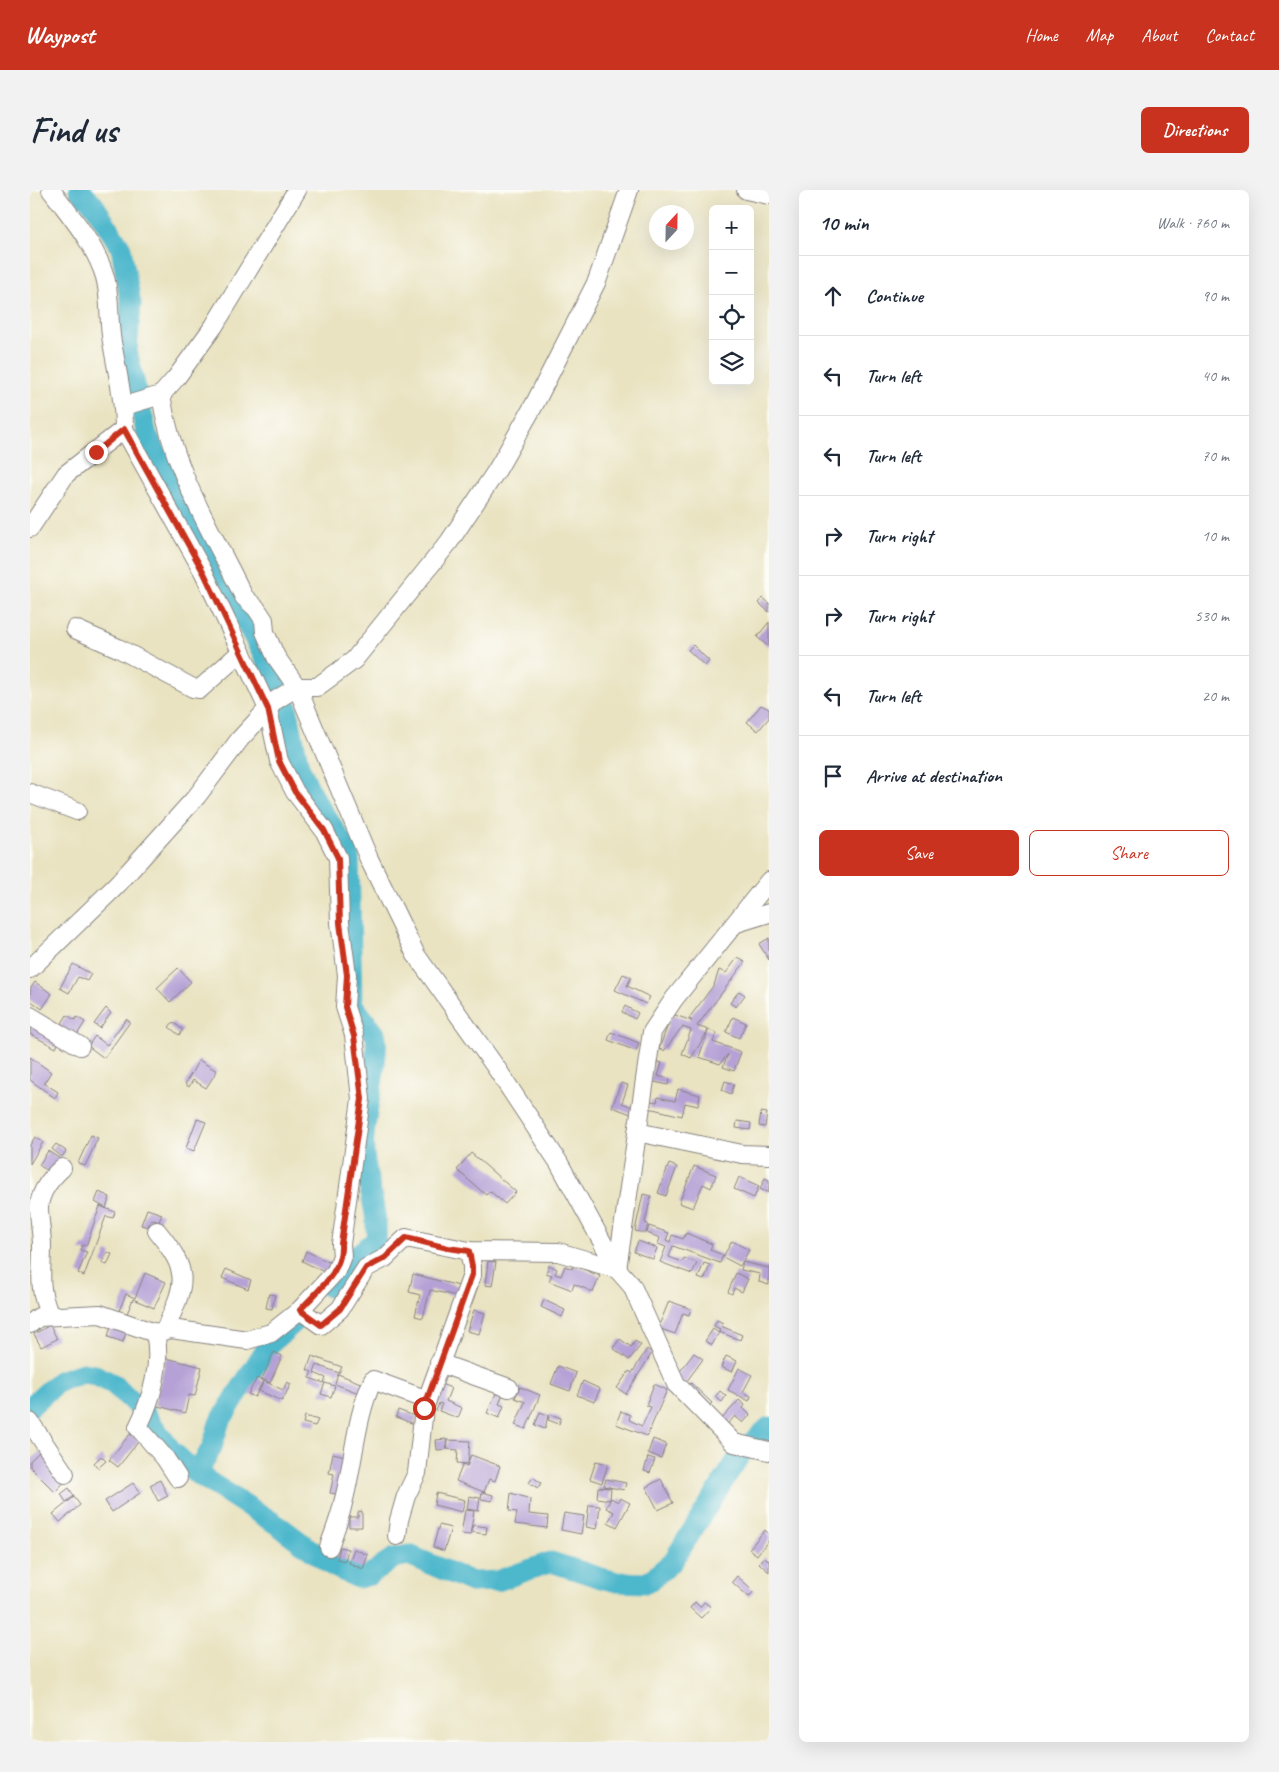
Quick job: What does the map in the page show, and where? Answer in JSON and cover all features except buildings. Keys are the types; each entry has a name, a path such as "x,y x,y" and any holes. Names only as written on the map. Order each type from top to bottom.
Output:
{"street":[{"path":"30,1324 40,1317 51,1314 100,1314 160,1332 171,1328 247,1340 272,1333 300,1310 336,1271 342,1256 342,1236 362,1099 354,1036 345,1007 347,975 340,923 338,858 324,830 295,792 279,761 268,709 204,573 124,429 124,406 111,339 110,305 105,277 73,219 51,190"},
{"path":"124,406 161,395 192,358 214,326 297,190"},
{"path":"30,969 116,886 197,796 240,739 276,700 297,687 317,687 354,660 449,542 484,489 534,405 597,281 629,190"},
{"path":"746,190 769,195"},
{"path":"161,395 165,424 185,483 244,597 256,608 264,620 265,632 276,657 297,687 369,859 416,955 498,1068 559,1163 617,1269 632,1286 676,1384 734,1443 764,1451"},
{"path":"30,528 66,474 124,429"},
{"path":"75,629 118,648 193,688 200,689 241,652"},
{"path":"30,793 77,811"},
{"path":"617,1269 652,1032 674,999 769,881"},
{"path":"737,923 769,913"},
{"path":"30,1016 80,1046"},
{"path":"636,1132 742,1154 769,1155"},
{"path":"51,1314 42,1295 40,1277 42,1248 39,1207 50,1179 62,1168"},
{"path":"157,1232 179,1261 183,1280 160,1332 159,1351 144,1414 138,1427 165,1458 178,1478"},
{"path":"300,1310 321,1325 340,1309 366,1268 385,1258 406,1238 469,1251 558,1252 617,1269"},
{"path":"397,1536 399,1520 406,1496 417,1473 420,1434 427,1400 472,1275 469,1251"},
{"path":"30,1298 51,1314"},
{"path":"439,1363 509,1388"},
{"path":"329,1547 344,1502 350,1462 368,1391 373,1380 427,1400"},
{"path":"30,1422 65,1474"}],"waterway":[{"path":"79,190 94,205 121,248 131,304 127,351 138,398"},
{"path":"140,406 147,435 281,689"},
{"path":"285,698 299,766 313,797 349,852 352,1003 374,1032 376,1042 376,1054 364,1137 365,1163 375,1214 376,1240 358,1254 329,1287"},
{"path":"197,1474 212,1447 219,1423 267,1347 295,1322"},
{"path":"30,1407 59,1381 83,1373 95,1375 113,1384 141,1409 172,1451 197,1474 279,1526 334,1567 358,1578 370,1575 394,1558 409,1555 472,1582 497,1581 551,1562 617,1582 647,1583 673,1561 742,1452 769,1427"}],"route":[{"path":"96,452 124,429 204,573 268,709 279,761 295,792 324,830 338,858 340,923 347,975 345,1007 354,1036 362,1099 341,1244 342,1256 336,1271 300,1310 321,1325 340,1309 366,1268 385,1258 406,1238 469,1251 472,1275 424,1408"}]}
